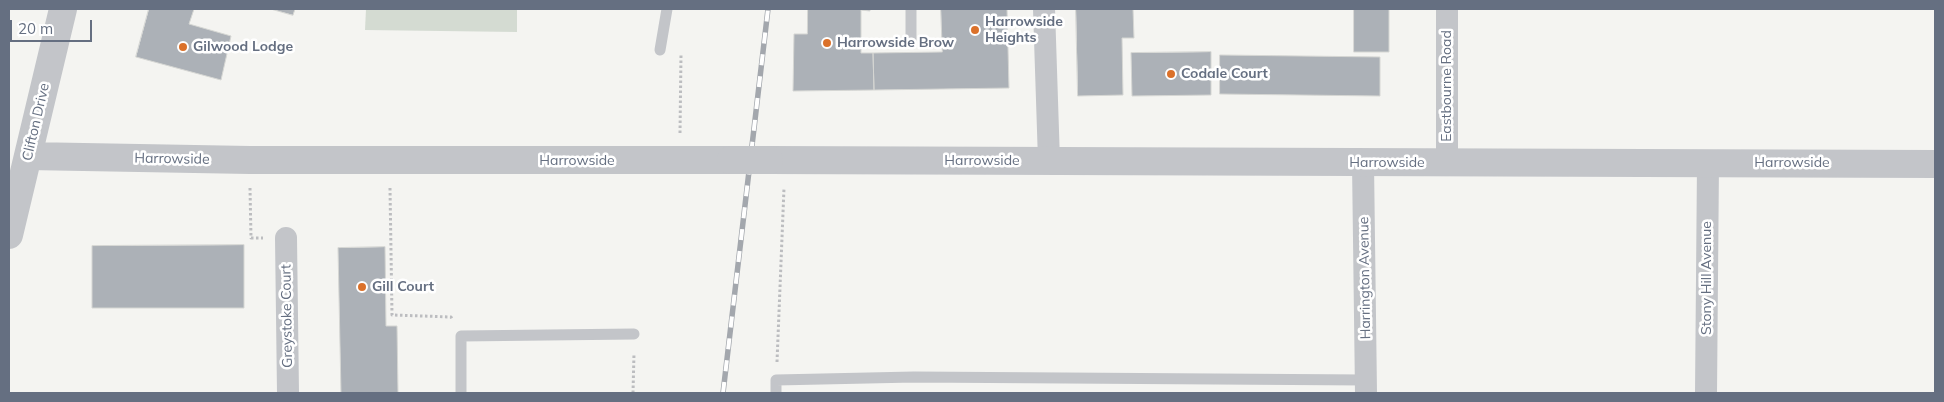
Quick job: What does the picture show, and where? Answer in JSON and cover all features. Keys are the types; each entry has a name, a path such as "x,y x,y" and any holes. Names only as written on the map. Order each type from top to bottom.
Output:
{"street":[{"name":"Clifton Drive","path":"9,235 63,9"},
{"path":"1044,9 1049,161"},
{"name":"Eastbourne Road","path":"1447,9 1448,163"},
{"name":"Harrowside","path":"28,156 250,160 679,161 785,173 1049,161 1935,164"},
{"name":"Harrington Avenue","path":"1363,162 1366,387"},
{"name":"Stony Hill Avenue","path":"1706,393 1708,163"},
{"name":"Greystoke Court","path":"286,238 288,393"}],"lane":[{"path":"660,50 667,9"},
{"path":"911,9 911,39"},
{"path":"461,393 461,336 634,334"},
{"path":"776,393 776,380 914,377 1366,387"}],"path":[{"path":"679,161 681,53"},
{"path":"776,380 785,173"},
{"path":"390,185 392,315 451,317 461,336"},
{"path":"250,187 251,238"},
{"path":"633,393 634,334"}],"shaded area":[{"path":"366,9 517,9 517,32 365,30"}],"building":[{"name":"Gilwood Lodge","path":"149,9 194,9 189,24 231,36 221,80 136,57"},
{"name":"Gilwood Lodge","path":"271,9 295,9 293,15"},
{"name":"Harrowside Brow","path":"808,9 870,9 870,11 861,10 861,53 873,53 874,90 793,91 794,34 807,34"},
{"name":"Harrowside Heights","path":"941,9 1007,9 1009,88 874,90 873,53 942,52"},
{"path":"1076,9 1133,9 1134,38 1122,38 1123,95 1078,96"},
{"path":"1354,9 1389,9 1389,52 1354,52"},
{"name":"Codale Court","path":"1211,52 1211,95 1132,96 1131,53"},
{"path":"1220,55 1380,57 1380,96 1220,94"},
{"path":"244,245 244,308 92,308 92,246"},
{"name":"Gill Court","path":"385,247 386,326 397,326 398,393 341,393 338,248"}],"railway":[{"path":"723,393 768,9"}],"place":[{"name":"Harrowside Heights","path":"975,30"},
{"name":"Harrowside Brow","path":"827,43"},
{"name":"Gilwood Lodge","path":"183,47"},
{"name":"Codale Court","path":"1171,74"},
{"name":"Gill Court","path":"362,287"}]}
